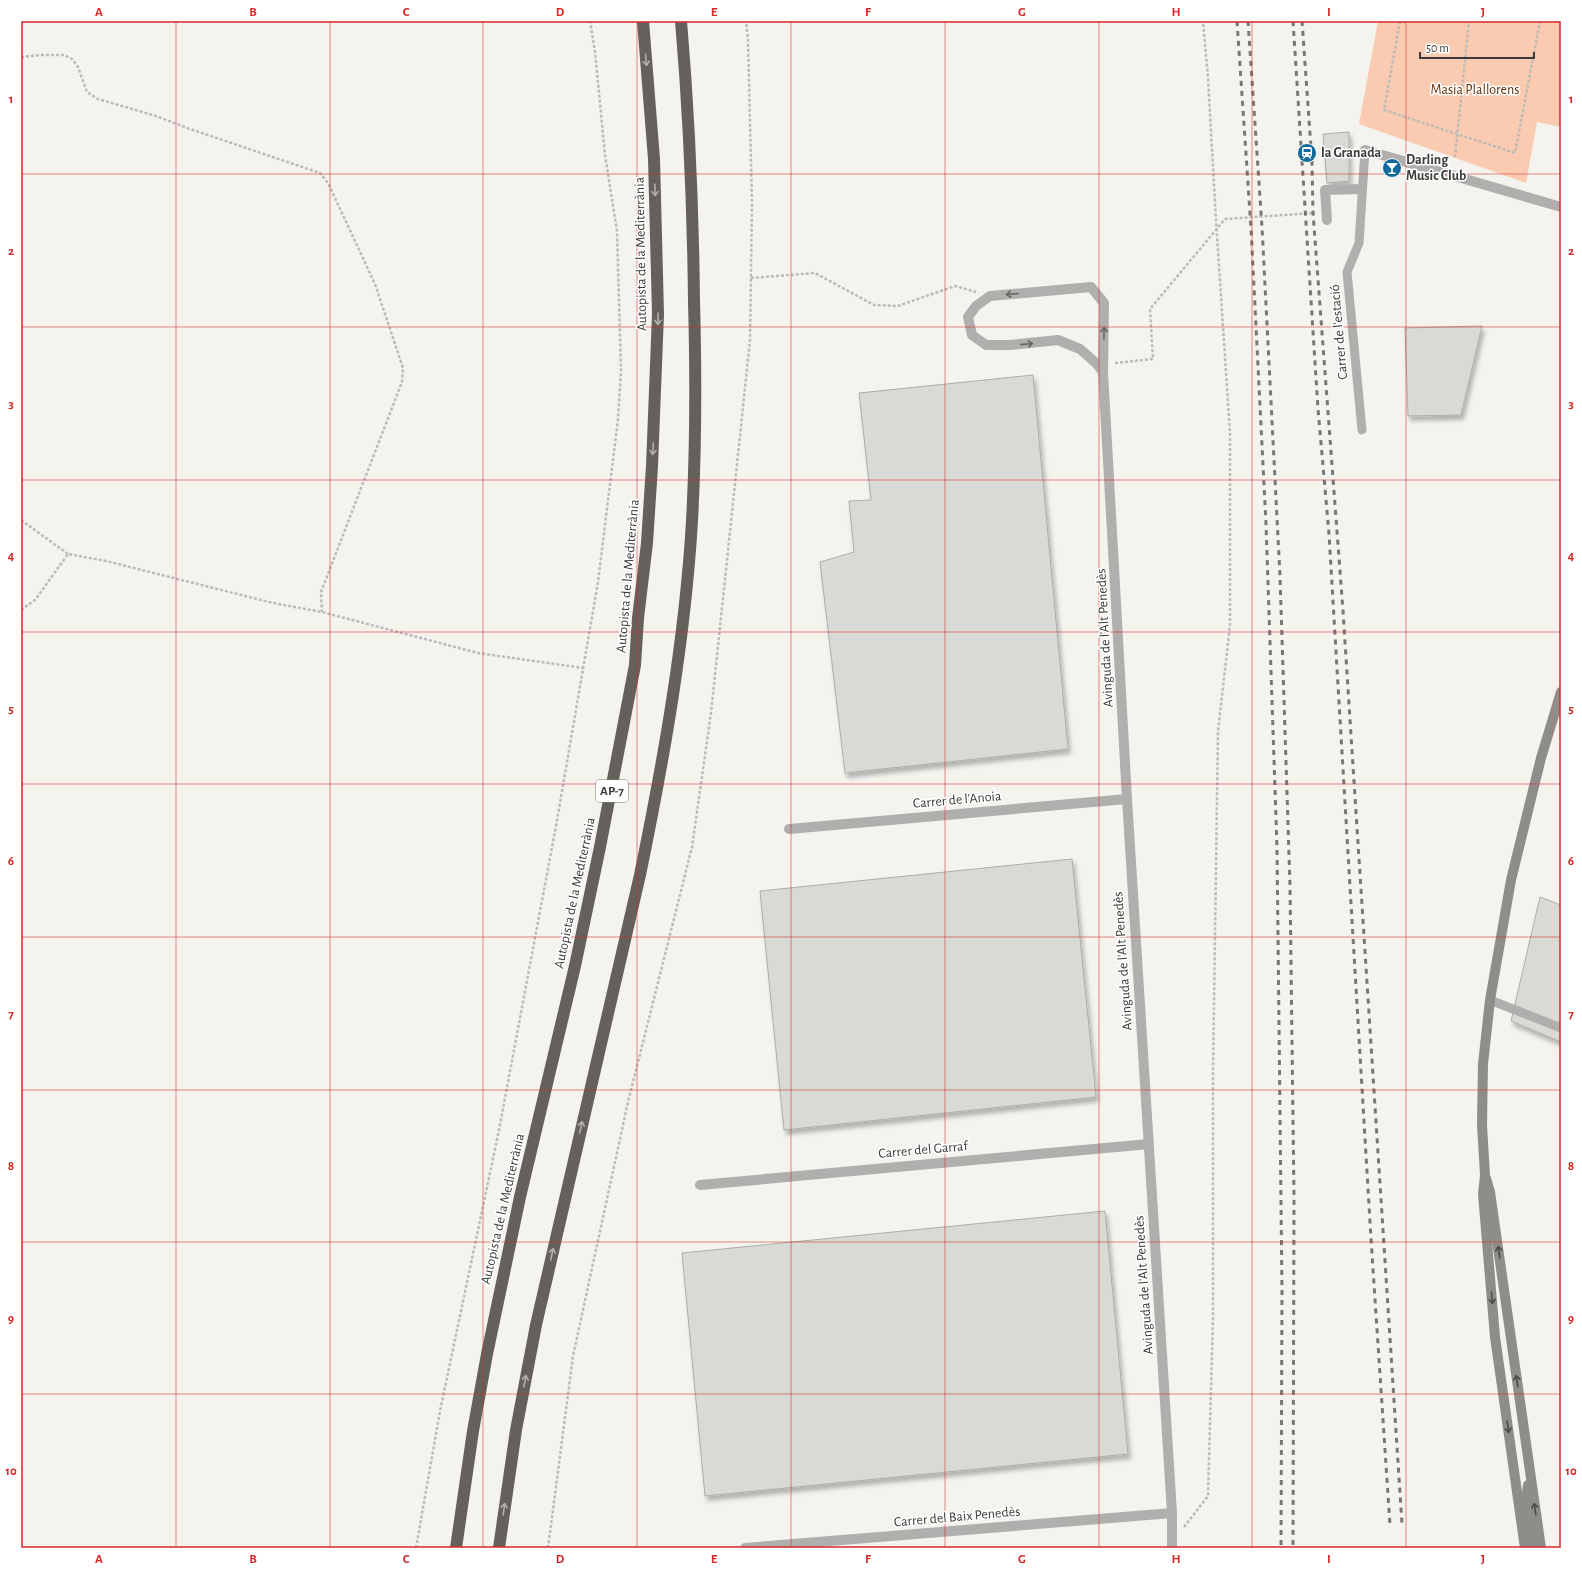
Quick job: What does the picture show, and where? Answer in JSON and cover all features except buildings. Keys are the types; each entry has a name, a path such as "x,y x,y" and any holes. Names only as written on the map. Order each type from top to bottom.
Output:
{"highway":[{"name":"Autopista de la Mediterrània","path":"456,1548 486,1354 517,1213 575,966 600,847 635,665 638,618 647,543 652,466 658,314 654,159 643,21"},
{"path":"499,1548 516,1430 536,1325 640,875 656,797 677,663 692,522 696,380 688,94 681,21"}],"main road":[{"path":"1525,1548 1495,1337 1483,1194 1485,1175 1482,1125 1483,1064 1490,1000 1511,880 1541,758 1561,692"},
{"path":"1485,1175 1490,1192 1541,1548"},
{"path":"1530,1472 1526,1503 1533,1548"}],"street":[{"name":"Carrer de l'estació","path":"1365,150 1561,207"},
{"path":"1326,220 1325,190 1362,190"},
{"name":"Avinguda de l'Alt Penedès","path":"990,296 1091,287 1104,303 1103,368 1172,1513 1172,1545"},
{"path":"990,296 976,306 968,317 972,335 986,345 1010,346 1058,340 1080,348 1103,368"},
{"name":"Carrer de l'Anoia","path":"789,830 1128,799"},
{"name":"Carrer del Garraf","path":"700,1185 1149,1144"},
{"name":"Carrer del Baix Penedès","path":"745,1548 1172,1513"}],"lane":[{"name":"Carrer de l'estació","path":"1362,430 1347,272 1359,243 1365,150"},
{"path":"1490,1000 1561,1028"}],"path":[{"path":"416,1548 440,1411 500,1122 556,826 598,582 618,418 621,370 617,231 604,155 595,52 590,21"},
{"path":"548,1548 573,1356 628,1102 692,847 713,697 750,340 752,203 748,39 746,21"},
{"path":"1172,1545 1208,1496 1213,1317 1213,1073 1218,731 1230,625 1230,433 1208,78 1203,21"},
{"path":"1400,21 1384,110 1515,153 1540,21"},
{"path":"1455,157 1469,21"},
{"path":"21,58 40,55 64,55 72,59 78,67 87,92 98,99 156,116 320,173 328,183 375,284 403,368 402,382 321,592 322,612"},
{"path":"1103,368 1153,359 1150,309 1225,219 1313,213"},
{"path":"751,278 815,273 874,305 898,306 955,286 990,296"},
{"path":"21,520 68,554 106,561 272,603 322,612 478,653 583,668"},
{"path":"21,610 35,600 68,554"}],"green space":[{"name":"Masia Plallorens","path":"1378,21 1561,21 1561,127 1537,122 1526,183 1359,124"}],"railway":[{"path":"1237,21 1251,228 1266,524 1277,848 1282,1291 1281,1548"},
{"path":"1248,21 1262,227 1280,576 1290,886 1294,1197 1293,1548"},
{"path":"1293,21 1318,409 1329,534 1371,1239 1390,1525"},
{"path":"1302,21 1312,162 1313,213 1343,611 1402,1524"}],"place":[{"name":"la Granada","path":"1307,153"},
{"name":"Darling Music Club","path":"1392,168"}]}
